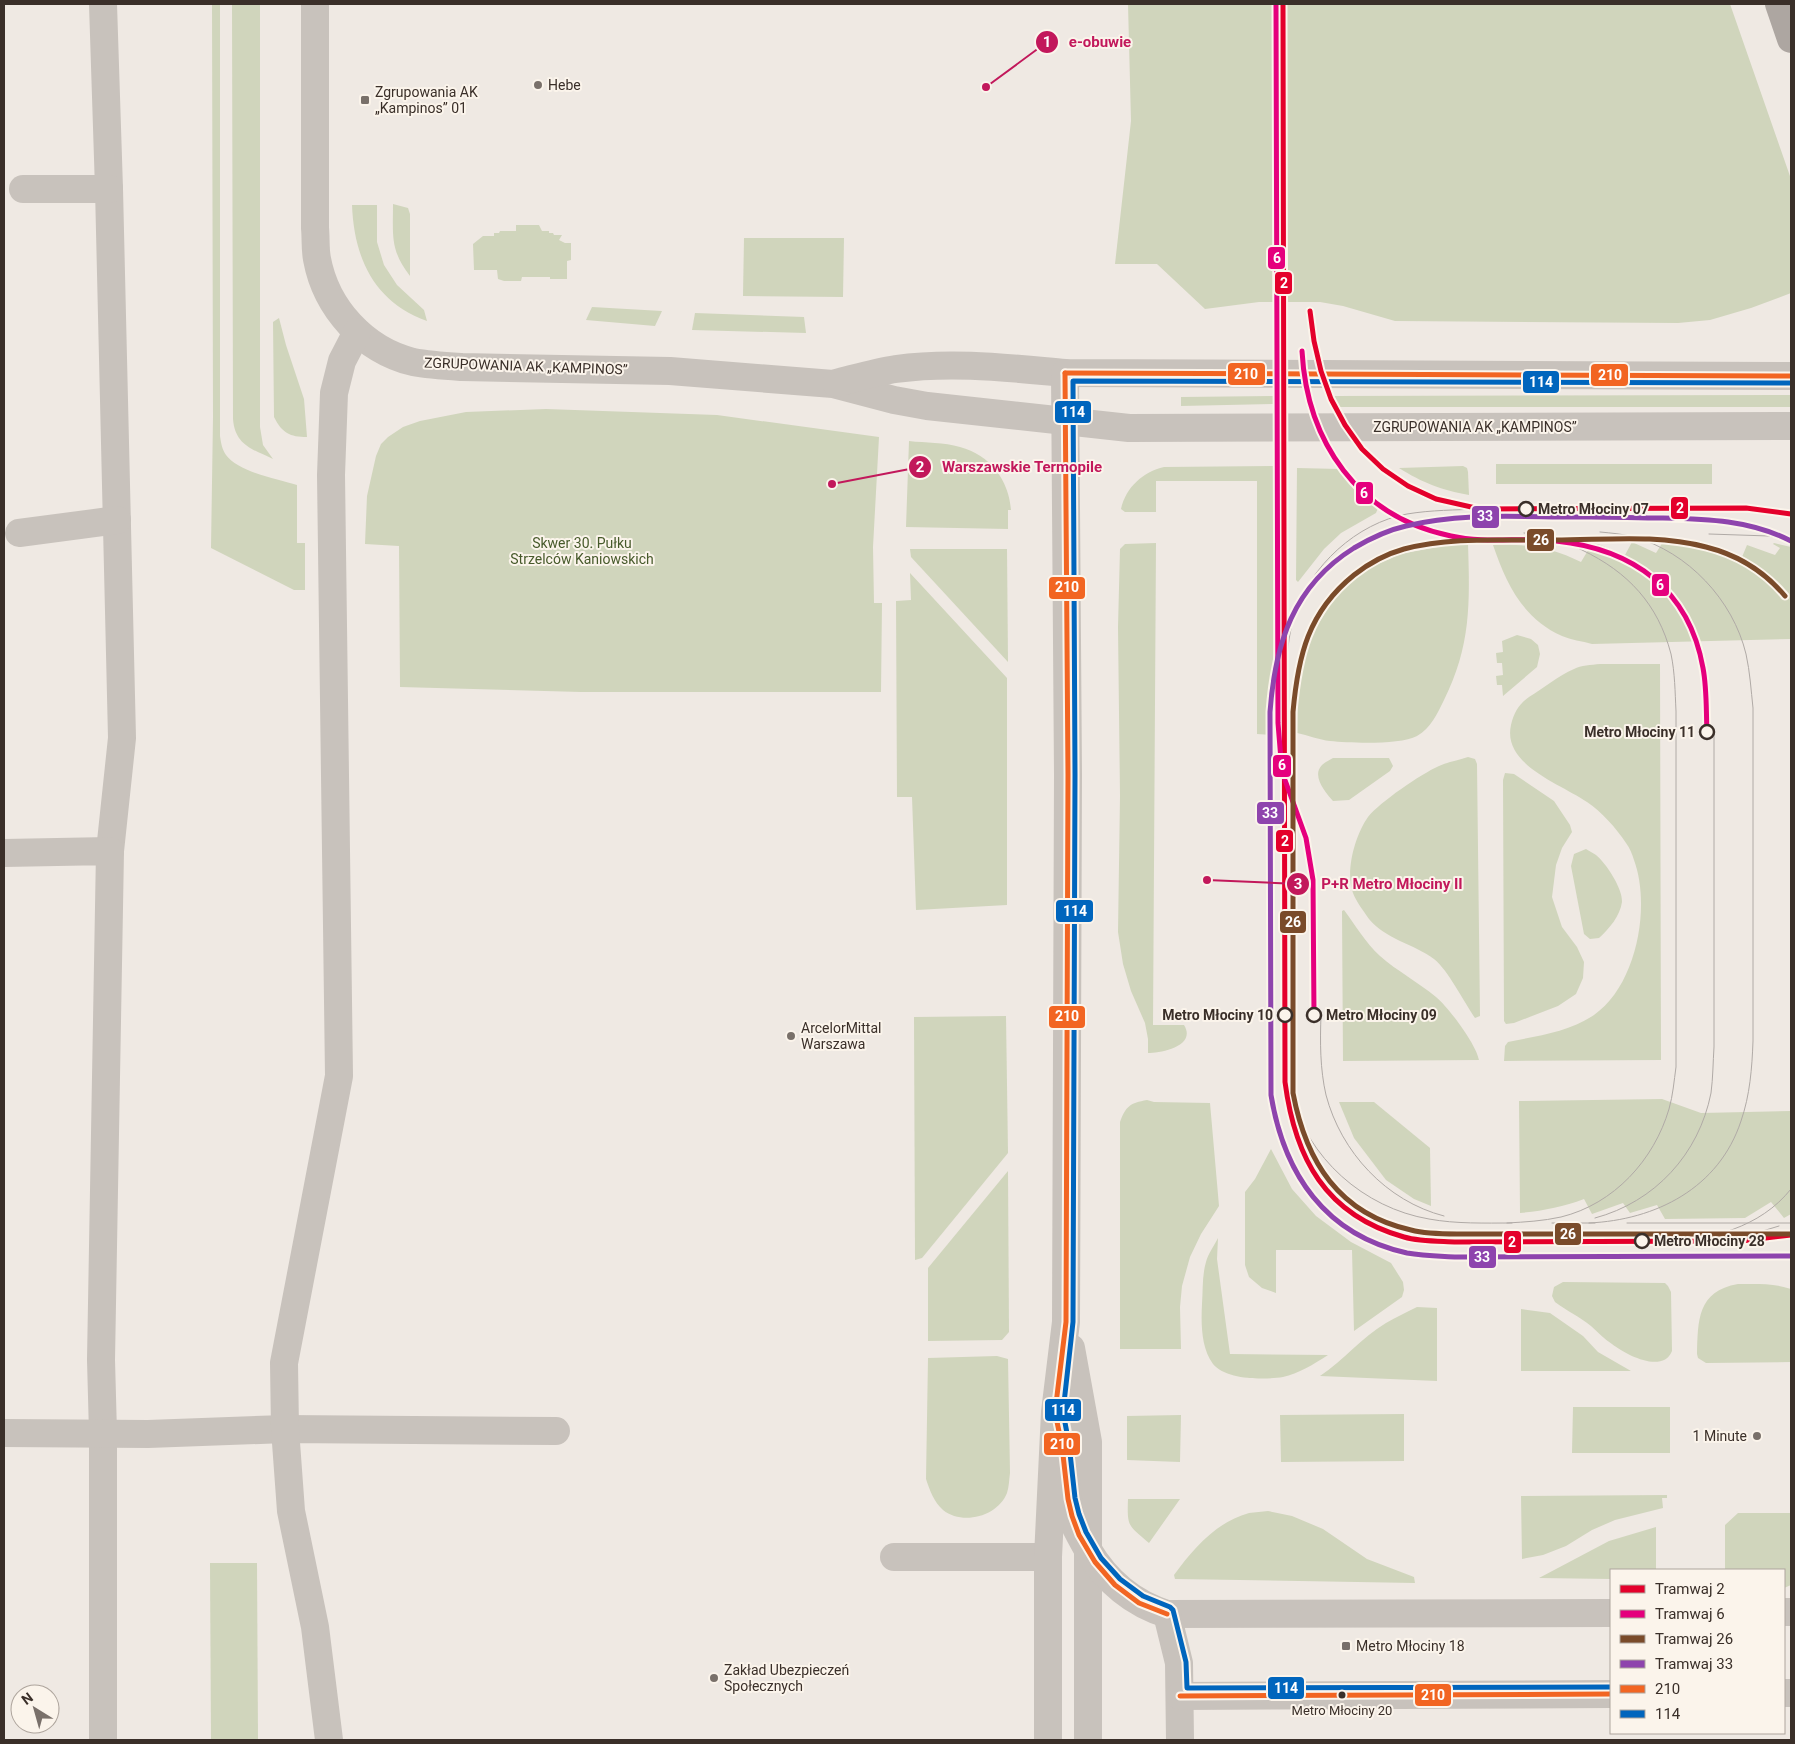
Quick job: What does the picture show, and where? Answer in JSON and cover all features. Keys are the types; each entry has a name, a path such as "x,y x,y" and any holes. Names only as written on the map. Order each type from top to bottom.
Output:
{"main road":[{"path":"1779,4 1791,38"}],"street":[{"path":"103,4 110,189 122,738 110,851 101,1340 104,1740"},
{"name":"ZGRUPOWANIA AK „KAMPINOS”","path":"315,4 315,228 317,259 325,286 338,311 357,332 374,345 393,355 413,362 436,365 670,371 832,384 894,400 927,406 1128,428 1791,426"},
{"path":"23,190 110,189"},
{"path":"329,1740 315,1627 291,1511 285,1429 284,1363 339,1076 331,476 334,393 342,361 357,332"},
{"name":"ZGRUPOWANIA AK „KAMPINOS”","path":"832,384 896,369 934,366 998,367 1065,374 1791,376"},
{"path":"1048,1740 1048,1557 1055,1412 1066,1322 1068,775 1065,374"},
{"path":"20,533 117,520"},
{"path":"4,853 110,851"},
{"path":"1066,1322 1088,1442 1088,1740"},
{"path":"1055,1412 1062,1446 1068,1499 1079,1535 1101,1570 1123,1592 1144,1605 1167,1614 1610,1613"},
{"path":"4,1433 148,1434 285,1429 556,1430"},
{"path":"894,1557 1048,1557"},
{"path":"1167,1614 1179,1663 1180,1740"},
{"path":"1180,1696 1610,1694"}],"green space":[{"path":"212,4 220,4 220,439 226,455 239,466 297,485 297,543 305,543 305,590 294,590 211,548 213,417"},
{"path":"232,4 260,4 260,427 263,445 273,459 252,449 241,440 234,428 233,419"},
{"path":"1128,4 1730,4 1791,179 1791,293 1751,308 1710,320 1678,323 1395,321 1343,306 1320,302 1259,302 1205,309 1157,264 1115,264 1131,121"},
{"path":"393,204 408,208 410,214 410,276 399,258 394,242"},
{"path":"352,205 377,205 377,242 384,265 397,285 424,310 427,321 409,313 393,302 370,276 357,243"},
{"path":"516,225 539,225 542,231 549,231 549,233 554,235 562,235 559,240 571,243 571,260 567,261 567,279 522,277 521,281 504,281 498,279 497,270 474,270 473,244 483,236 494,236 494,233 499,233 500,231 516,231"},
{"path":"744,238 844,238 843,297 743,296"},
{"path":"592,307 662,311 655,326 586,320"},
{"path":"695,313 804,317 806,333 692,330"},
{"path":"279,318 304,399 307,437 287,433 280,427 274,417 273,322"},
{"path":"1791,395 1791,407 1339,407 1334,396"},
{"path":"1275,396 1275,404 1181,406 1181,397"},
{"name":"Skwer 30. Pułku Strzelców Kaniowskich","path":"546,409 717,415 879,437 873,547 874,603 882,603 881,692 581,692 400,687 399,546 365,544 367,496 376,456 381,444 403,427 420,421 466,412"},
{"path":"909,441 954,445 971,451 989,463 1002,479 1009,499 1011,510 1008,510 1008,529 906,527"},
{"path":"1496,464 1712,464 1712,484 1496,484"},
{"path":"1274,466 1273,735 1257,734 1257,481 1156,481 1156,512 1125,512 1121,509 1131,487 1142,477 1156,469 1164,467"},
{"path":"1463,466 1467,468 1468,472 1469,495 1432,485 1399,468"},
{"path":"1297,468 1340,469 1356,489 1378,508 1376,513 1341,533 1324,549 1298,582 1296,580"},
{"path":"1666,537 1696,541 1742,557 1747,545 1775,555 1780,548 1774,543 1791,547 1791,639 1592,644 1569,639 1536,620 1517,598 1504,573 1493,545 1517,545 1549,550 1581,562 1593,542 1625,555 1632,542 1656,553"},
{"path":"1156,543 1153,1025 1184,1025 1187,1032 1186,1038 1176,1047 1161,1052 1148,1053 1145,1023 1131,991 1123,964 1118,932 1120,796 1118,627 1120,549 1125,544"},
{"path":"1468,544 1469,586 1464,642 1453,680 1430,725 1422,733 1409,739 1375,743 1322,740 1297,733 1298,685 1310,637 1335,597 1365,570 1400,554 1443,546"},
{"path":"910,549 1007,549 1008,662 911,557"},
{"path":"910,573 1007,678 1007,905 916,910 912,797 897,797 896,601 911,600"},
{"path":"1517,635 1531,639 1538,645 1540,654 1537,667 1503,696 1502,685 1497,685 1496,676 1503,675 1502,663 1497,663 1496,653 1503,652 1502,641"},
{"path":"1660,664 1661,1060 1504,1061 1505,1046 1508,1042 1574,1026 1594,1015 1609,1002 1621,985 1630,965 1636,944 1641,899 1639,879 1629,847 1613,826 1593,806 1536,772 1524,762 1515,751 1511,739 1511,725 1514,716 1525,700 1568,672 1586,665"},
{"path":"1468,757 1475,759 1477,764 1480,1016 1475,1018 1450,978 1434,959 1383,932 1369,919 1353,893 1350,875 1355,843 1363,825 1374,811 1422,775 1442,765"},
{"path":"1333,758 1389,758 1393,766 1390,771 1349,800 1333,801 1321,784 1318,774 1322,765"},
{"path":"1505,773 1514,774 1554,801 1570,825 1572,832 1562,848 1556,865 1552,897 1562,927 1577,947 1584,962 1583,978 1576,994 1558,1006 1514,1023 1506,1024 1504,1021 1503,780"},
{"path":"1586,849 1596,855 1609,870 1622,897 1621,907 1614,922 1599,938 1590,939 1584,934 1571,866 1574,854"},
{"path":"1344,910 1365,940 1380,956 1436,997 1448,1009 1468,1036 1479,1060 1343,1061 1342,911"},
{"path":"1006,1016 1008,1153 922,1258 915,1260 914,1017"},
{"path":"1662,1099 1701,1113 1791,1111 1791,1214 1784,1218 1771,1202 1745,1218 1665,1219 1657,1205 1630,1213 1623,1203 1592,1214 1584,1199 1552,1208 1520,1213 1519,1101"},
{"path":"1147,1100 1154,1102 1210,1103 1219,1206 1201,1234 1190,1257 1182,1286 1180,1307 1181,1349 1120,1349 1120,1122 1129,1106 1136,1102"},
{"path":"1339,1102 1374,1102 1430,1148 1431,1206 1414,1199 1386,1180 1354,1138"},
{"path":"1271,1149 1292,1189 1316,1216 1351,1242 1391,1263 1403,1282 1404,1290 1402,1297 1354,1331 1352,1250 1276,1250 1276,1293 1262,1288 1249,1277 1245,1265 1245,1192 1255,1179"},
{"path":"1008,1171 1009,1332 1002,1340 928,1341 928,1268"},
{"path":"1218,1238 1217,1259 1230,1354 1328,1355 1289,1376 1275,1378 1236,1376 1219,1369 1213,1364 1206,1351 1202,1327 1203,1278 1208,1256"},
{"path":"1563,1282 1665,1283 1671,1292 1672,1351 1667,1358 1653,1362 1635,1357 1618,1348 1587,1323 1555,1302 1552,1296 1554,1287"},
{"path":"1738,1284 1772,1285 1791,1289 1791,1362 1706,1363 1698,1358 1698,1330 1702,1309 1714,1293"},
{"path":"1417,1307 1437,1308 1437,1381 1320,1376 1377,1329"},
{"path":"1521,1309 1550,1313 1583,1336 1598,1352 1631,1371 1521,1371"},
{"path":"997,1356 1008,1359 1010,1473 1008,1491 996,1508 988,1513 970,1518 951,1515 937,1503 926,1479 928,1358"},
{"path":"1573,1407 1670,1407 1670,1453 1572,1453"},
{"path":"1404,1414 1404,1461 1281,1462 1280,1415"},
{"path":"1181,1415 1180,1462 1127,1460 1127,1416"},
{"path":"1667,1495 1667,1498 1662,1498 1663,1508 1615,1520 1592,1530 1566,1546 1543,1555 1522,1559 1521,1496"},
{"path":"1128,1499 1180,1499 1149,1543 1130,1525"},
{"path":"1268,1511 1292,1516 1323,1529 1367,1559 1414,1577 1415,1583 1175,1579 1174,1575 1197,1546 1216,1530 1237,1517 1249,1513"},
{"path":"1738,1513 1791,1513 1791,1585 1785,1588 1785,1569 1725,1569 1725,1525"},
{"path":"1656,1527 1656,1569 1610,1569 1610,1579 1539,1578 1609,1541"},
{"path":"210,1563 257,1563 258,1740 211,1740"}],"tram line":[{"name":"6","path":"1276,4 1278,723 1281,760 1285,780 1306,838 1313,880 1314,1015"},
{"name":"2","path":"1283,4 1285,1082 1290,1110 1306,1159 1319,1180 1334,1198 1353,1214 1377,1227 1417,1240 1457,1242 1741,1241 1791,1235"},
{"name":"2","path":"1310,311 1321,371 1331,399 1345,425 1362,449 1383,469 1408,486 1436,499 1480,509 1746,508 1791,514"},
{"name":"6","path":"1302,351 1306,384 1314,416 1327,445 1344,471 1364,493 1389,512 1418,526 1451,536 1477,540 1543,540 1584,546 1609,553 1633,564 1653,578 1671,595 1685,616 1696,640 1703,668 1706,692 1707,732"},
{"path":"1285,679 1291,630 1302,596 1312,579 1338,549 1354,537 1388,519 1425,512 1480,509"},
{"name":"33","path":"1791,541 1776,534 1744,525 1712,520 1679,518 1474,517 1428,521 1393,530 1360,544 1333,563 1316,580 1302,599 1291,619 1283,640 1277,663 1270,712 1271,1095 1277,1124 1286,1150 1298,1175 1313,1197 1331,1216 1353,1232 1378,1244 1407,1253 1426,1255 1457,1257 1791,1256"},
{"path":"1589,1223 1614,1221 1661,1207 1682,1196 1701,1182 1717,1165 1731,1144 1747,1101 1753,1041 1753,708 1746,654 1740,634 1731,615 1719,597 1690,566 1654,544 1630,536 1600,532"},
{"path":"1507,1223 1561,1217 1580,1211 1615,1191 1642,1162 1662,1128 1669,1109 1676,1067 1676,711 1671,654 1658,620 1649,605 1627,579 1613,568 1570,544 1550,537 1524,533"},
{"path":"1709,534 1769,536 1791,542"},
{"name":"26","path":"1785,596 1768,579 1740,559 1706,547 1669,540 1650,539 1441,542 1397,551 1365,567 1338,589 1326,604 1308,636 1298,672 1293,712 1293,1093 1307,1141 1317,1162 1330,1181 1345,1198 1364,1212 1411,1230 1446,1234 1791,1234"},
{"path":"1595,1218 1617,1211 1637,1200 1655,1188 1671,1172 1685,1155 1696,1136 1705,1115 1711,1093 1714,1047 1714,732"},
{"path":"1321,1015 1321,1055 1324,1085 1333,1116 1343,1136 1369,1171 1385,1186 1403,1199 1423,1209 1444,1216"},
{"path":"1285,1040 1288,1080 1299,1117 1310,1139 1325,1159 1342,1176 1382,1204 1405,1213 1450,1222 1512,1223"},
{"path":"1663,1242 1716,1235 1733,1229 1765,1213 1791,1189"},
{"path":"1552,1223 1595,1223"},
{"path":"1627,1223 1791,1223"},
{"path":"1714,1241 1746,1236 1779,1226"}],"transit line":[{"name":"210","path":"1065,373 1068,775 1066,1322 1055,1412 1062,1446 1068,1499 1079,1535 1095,1562 1115,1585 1139,1603 1167,1614"},
{"name":"210","path":"1065,373 1791,376"},
{"name":"114","path":"1610,1687 1187,1688 1186,1662 1173,1610 1143,1596 1120,1579 1101,1558 1086,1532 1075,1498 1069,1444 1063,1412 1073,1322 1075,775 1073,381 1791,383"},
{"name":"210","path":"1180,1696 1610,1694"}],"place":[{"name":"Hebe","path":"538,85"},
{"name":"e-obuwie","path":"986,87"},
{"name":"Zgrupowania AK „Kampinos” 01","path":"365,100"},
{"name":"Warszawskie Termopile","path":"832,484"},
{"name":"Metro Młociny 07","path":"1526,509"},
{"name":"Metro Młociny 11","path":"1707,732"},
{"name":"P+R Metro Młociny II","path":"1207,880"},
{"name":"Metro Młociny 10","path":"1285,1015"},
{"name":"Metro Młociny 09","path":"1314,1015"},
{"name":"ArcelorMittal Warszawa","path":"791,1036"},
{"name":"Metro Młociny 28","path":"1642,1241"},
{"name":"1 Minute","path":"1757,1436"},
{"name":"Metro Młociny 18","path":"1346,1646"},
{"name":"Zakład Ubezpieczeń Społecznych","path":"714,1678"},
{"name":"Metro Młociny 20","path":"1342,1695"}]}
